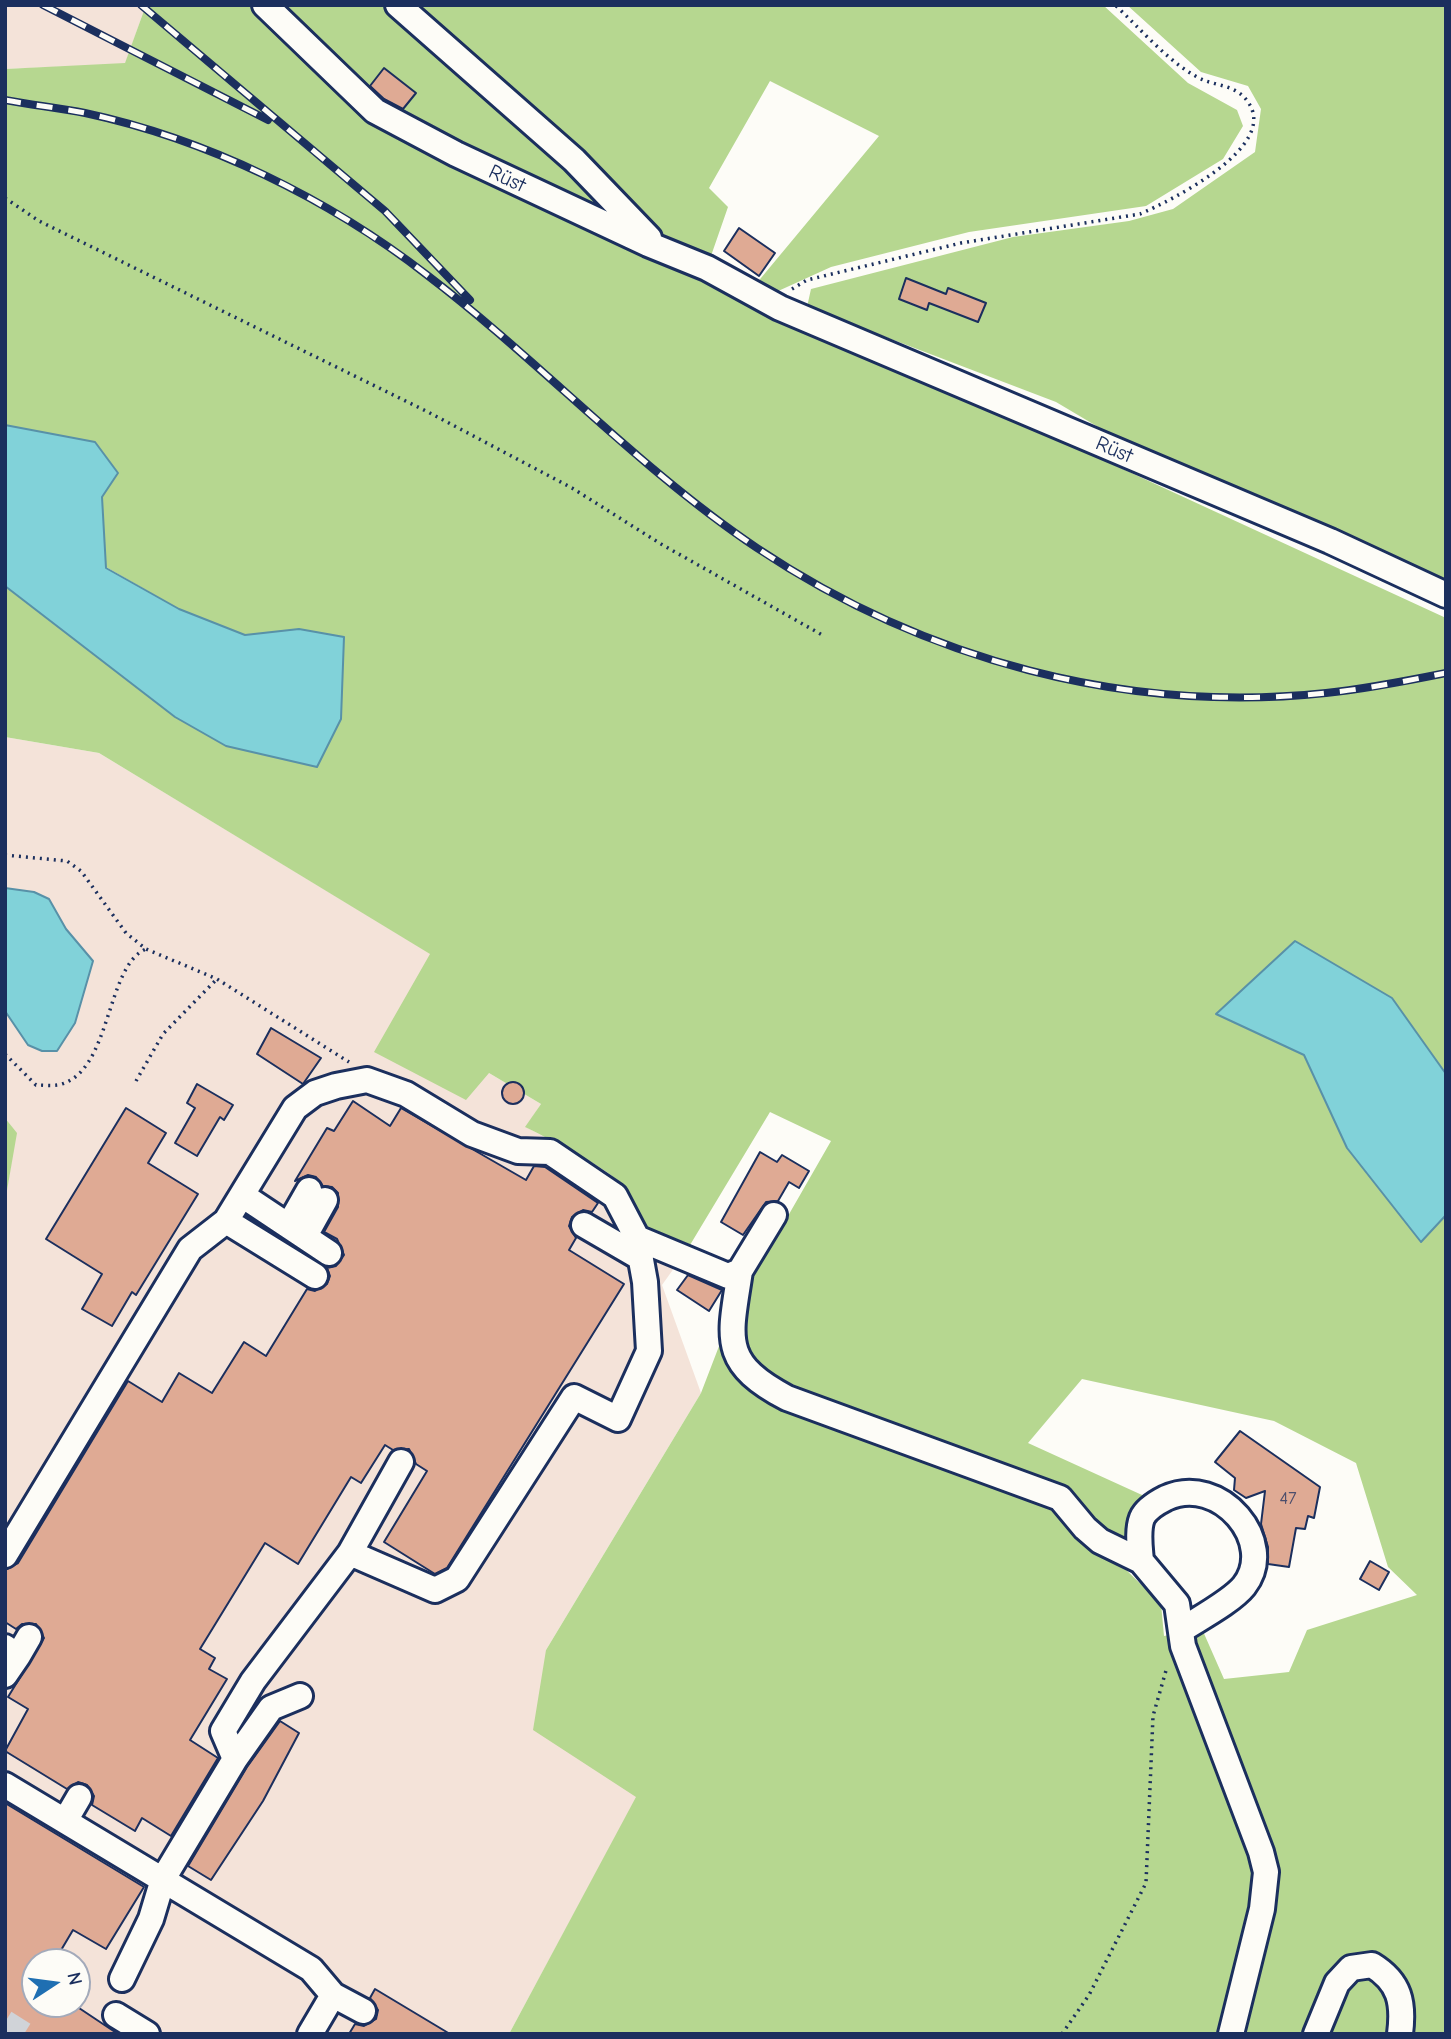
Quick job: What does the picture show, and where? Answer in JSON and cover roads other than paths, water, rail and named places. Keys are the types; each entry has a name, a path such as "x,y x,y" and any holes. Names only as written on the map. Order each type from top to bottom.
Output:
{"street":[{"name":"Rüst","path":"265,5 376,111 456,154 660,250 707,268 780,308 1330,541 1446,595"},
{"path":"398,5 574,160 660,250"},
{"path":"9,1543 190,1249 226,1221 295,1108 325,1089 367,1080 406,1094 472,1134 518,1151 550,1152 615,1196 638,1247 645,1282 649,1351 618,1419 574,1397 457,1579 435,1590 350,1553"},
{"path":"242,1195 329,1253"},
{"path":"297,1230 317,1195"},
{"path":"774,1214 740,1271 731,1333 734,1354 768,1388 787,1398 1060,1498 1100,1541 1141,1561 1177,1604 1183,1629 1183,1646 1200,1696 1254,1830 1266,1872 1262,1909 1230,2034"},
{"path":"226,1221 315,1276"},
{"path":"584,1225 638,1247 728,1276 740,1271"},
{"path":"235,1759 223,1731 253,1681 350,1553 401,1461"},
{"path":"1141,1561 1139,1537 1142,1517 1157,1502 1180,1492 1198,1491 1213,1497 1230,1507 1241,1520 1253,1555 1251,1573 1244,1587 1183,1629"},
{"path":"122,1979 150,1919 163,1878 235,1759 271,1708 300,1696"},
{"path":"5,1785 311,1969 333,1995 363,2011"},
{"path":"65,1821 79,1797"},
{"path":"1317,2034 1337,1983 1352,1968 1372,1965 1394,1982 1399,1994 1400,2034"},
{"path":"310,2034 333,1995"},
{"path":"116,2015 147,2034"}],"water":[{"path":"5,425 95,442 118,473 102,497 106,568 179,609 245,635 299,629 344,637 341,719 317,767 226,746 175,717 5,586"},
{"path":"5,888 34,892 49,899 66,929 93,961 75,1023 57,1051 42,1051 28,1045 5,1011"},
{"path":"1295,941 1392,998 1446,1074 1446,1215 1421,1242 1347,1148 1304,1055 1216,1014"}],"tunnel":[{"path":"5,2022 24,2034"}],"railway":[{"path":"43,5 268,120"},
{"path":"141,5 385,211 470,300"},
{"path":"5,100 85,113 131,124 221,156 308,197 389,247 427,275 469,308 672,484 757,548 821,587 889,621 958,649 1029,670 1102,686 1176,695 1251,697 1326,693 1446,673"}]}
